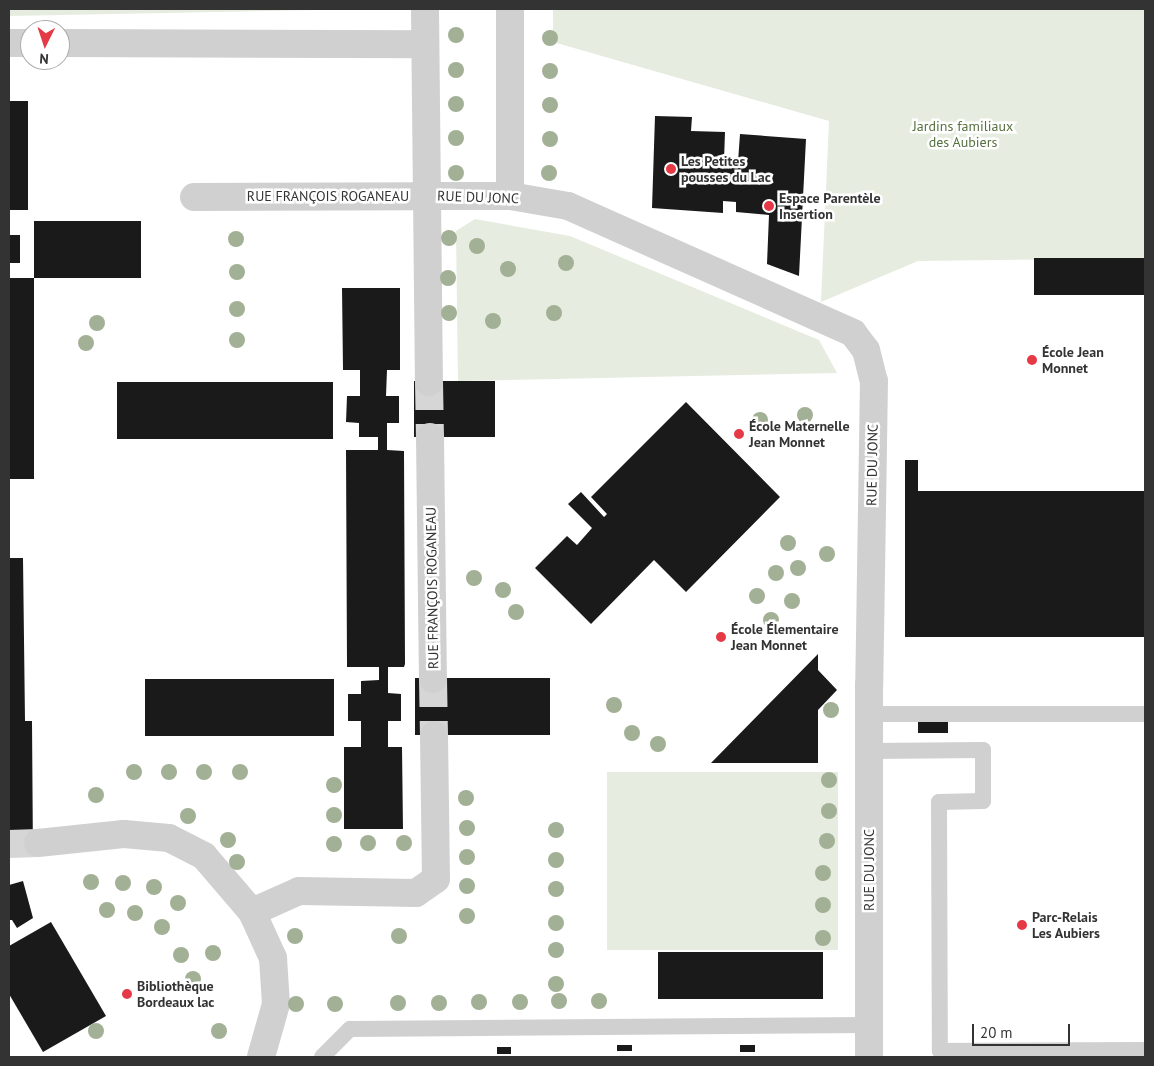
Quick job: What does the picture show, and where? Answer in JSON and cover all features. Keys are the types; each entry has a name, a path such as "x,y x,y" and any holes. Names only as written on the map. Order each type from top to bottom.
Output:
{"street":[{"path":"425,9 426,196"},
{"path":"510,9 510,196"},
{"path":"70,43 425,44"},
{"name":"RUE DU JONC","path":"426,196 510,196 568,206 853,333 866,350 874,381 868,714 869,1057"},
{"name":"RUE FRANÇOIS ROGANEAU","path":"194,197 426,196 429,382"},
{"name":"RUE FRANÇOIS ROGANEAU","path":"430,437 433,679"},
{"path":"252,912 299,891 416,893 436,879 434,735"},
{"path":"38,843 124,834 170,838 204,856 252,912 274,958 276,1004 268,1036 260,1057"}],"lane":[{"path":"868,714 1145,714"},
{"path":"869,751 983,750 983,801 939,802 940,1051 1145,1050"},
{"path":"322,1057 350,1029 869,1025"}],"green space":[{"path":"9,9 366,9 9,16"},
{"name":"Jardins familiaux des Aubiers","path":"553,9 1145,9 1145,258 918,261 821,302 829,121 553,42"},
{"path":"475,219 570,236 819,340 837,373 458,381 456,231"},
{"path":"607,772 838,772 838,950 607,950"}],"building":[{"path":"9,101 28,101 28,210 9,210"},
{"name":"Espace Parentèle Insertion","path":"655,116 692,117 691,131 725,132 724,161 738,162 740,134 806,139 799,276 767,264 769,215 736,212 736,202 723,201 723,213 652,208"},
{"path":"34,221 141,221 141,278 34,278"},
{"path":"9,235 20,235 20,263 9,263"},
{"path":"1034,258 1145,258 1145,295 1034,295"},
{"path":"9,278 34,278 34,479 9,479"},
{"path":"342,288 400,288 400,370 387,370 386,396 399,396 399,423 387,423 387,450 404,451 405,664 404,667 388,667 388,693 401,694 401,721 388,721 388,747 402,747 403,829 344,829 344,747 361,747 361,721 348,721 348,694 361,694 361,681 379,680 379,667 347,667 346,450 378,450 378,437 359,437 359,423 346,422 347,396 360,396 360,370 343,370"},
{"path":"414,381 495,381 495,437 414,437"},
{"path":"117,382 333,382 333,439 117,439"},
{"path":"686,402 780,497 686,592 654,560 591,624 535,568 567,536 577,545 592,528 568,504 581,492 604,517 607,514 591,497"},
{"path":"905,460 918,460 918,491 1145,491 1145,637 905,637"},
{"path":"9,558 23,558 25,721 32,721 33,857 9,857"},
{"path":"818,654 818,670 837,690 818,710 818,763 711,763"},
{"path":"415,678 550,678 550,735 415,735"},
{"path":"145,679 334,679 334,736 145,736"},
{"path":"918,721 948,721 948,733 918,733"},
{"path":"23,881 33,918 17,928 12,920 9,920 9,885"},
{"path":"51,922 106,1016 43,1052 9,994 9,946"},
{"path":"658,952 823,952 823,999 658,999"},
{"path":"617,1045 632,1045 632,1051 617,1051"},
{"path":"740,1045 755,1045 755,1052 740,1052"},
{"path":"497,1047 511,1047 511,1054 497,1054"}],"tunnel":[{"path":"429,382 430,437"},
{"path":"433,679 434,735"},
{"path":"9,844 38,843"}],"place":[{"name":"Les Petites pousses du Lac","path":"671,169"},
{"name":"Espace Parentèle Insertion","path":"769,206"},
{"name":"École Jean Monnet","path":"1032,360"},
{"name":"École Maternelle Jean Monnet","path":"739,434"},
{"name":"École Élementaire Jean Monnet","path":"721,637"},
{"name":"Parc-Relais Les Aubiers","path":"1022,925"},
{"name":"Bibliothèque Bordeaux lac","path":"127,994"}]}
